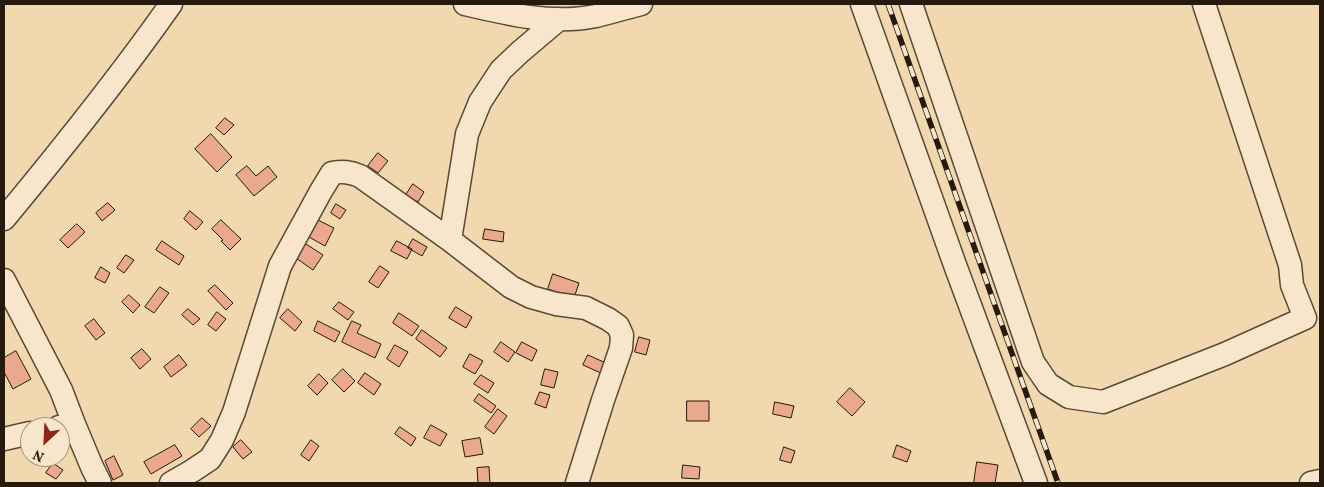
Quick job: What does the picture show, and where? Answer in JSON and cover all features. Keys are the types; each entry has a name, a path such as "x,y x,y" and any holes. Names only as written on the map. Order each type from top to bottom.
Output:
{"street":[{"path":"4,219 137,52 171,4"},
{"path":"465,4 531,18 559,19 594,16 641,4"},
{"path":"846,4 864,10 955,265 1036,483"},
{"path":"911,4 1033,362 1048,384 1068,397 1103,402 1225,354 1312,315 1292,285 1290,265 1204,4"},
{"path":"450,240 467,134 480,102 501,70 559,19"},
{"path":"171,483 210,459 222,440 234,412 280,266 320,191 332,173 342,171 360,176 450,240 511,287 531,297 556,304 586,308 608,318 618,326 622,335 621,348 577,483"},
{"path":"4,280 61,390 65,417"},
{"path":"70,431 100,483"},
{"path":"4,439 20,436"},
{"path":"1311,483 1320,480"}],"building":[{"path":"225,118 234,125 224,135 216,128"},
{"path":"211,134 232,157 217,172 195,149"},
{"path":"378,153 388,161 378,173 368,166"},
{"path":"247,166 256,176 268,166 277,177 254,196 236,175"},
{"path":"413,184 424,192 418,202 406,195"},
{"path":"108,203 115,210 102,221 96,213"},
{"path":"336,204 346,210 340,219 331,213"},
{"path":"190,211 203,222 196,230 184,219"},
{"path":"221,220 241,239 230,250 212,229"},
{"path":"318,220 334,228 325,246 309,237"},
{"path":"77,224 85,232 68,248 60,240"},
{"path":"485,229 504,232 503,242 483,239"},
{"path":"413,239 427,247 422,256 408,248"},
{"path":"162,241 184,256 179,265 156,250"},
{"path":"397,241 412,249 407,259 391,251"},
{"path":"306,244 323,255 313,270 296,258"},
{"path":"126,255 134,260 124,273 117,268"},
{"path":"380,266 389,272 378,288 369,282"},
{"path":"101,267 110,273 105,283 95,278"},
{"path":"553,274 579,283 574,298 548,289"},
{"path":"215,285 233,303 226,310 208,291"},
{"path":"160,287 169,293 154,313 145,307"},
{"path":"129,295 140,305 133,313 122,302"},
{"path":"339,302 354,312 348,320 333,309"},
{"path":"456,307 472,317 466,328 449,318"},
{"path":"188,309 200,319 193,325 182,315"},
{"path":"288,309 302,322 295,331 280,318"},
{"path":"217,312 226,319 216,331 208,325"},
{"path":"399,313 419,326 412,336 393,323"},
{"path":"94,319 105,333 96,340 85,326"},
{"path":"318,321 340,332 335,342 314,331"},
{"path":"352,321 361,325 357,333 381,344 375,358 342,342"},
{"path":"422,330 447,348 440,357 416,339"},
{"path":"639,337 650,340 646,355 635,352"},
{"path":"501,342 515,352 508,362 494,352"},
{"path":"522,342 537,350 532,361 516,353"},
{"path":"395,345 408,352 399,367 387,359"},
{"path":"142,349 151,359 140,369 131,358"},
{"path":"16,351 31,379 13,389 4,372 4,358"},
{"path":"470,354 483,361 475,374 463,367"},
{"path":"179,355 187,365 171,377 164,367"},
{"path":"588,355 608,364 603,374 583,365"},
{"path":"343,369 355,381 344,392 332,380"},
{"path":"545,369 558,372 554,388 541,385"},
{"path":"365,373 381,384 374,395 358,383"},
{"path":"319,374 328,383 317,395 308,386"},
{"path":"481,375 494,383 488,393 474,384"},
{"path":"850,388 865,402 852,416 837,402"},
{"path":"540,392 550,395 546,408 535,404"},
{"path":"479,394 496,406 491,413 474,401"},
{"path":"687,401 709,401 709,421 687,421"},
{"path":"775,402 794,406 791,418 773,414"},
{"path":"498,409 507,416 494,434 485,427"},
{"path":"202,418 211,426 199,437 191,429"},
{"path":"431,425 447,434 440,446 424,438"},
{"path":"400,427 416,438 411,446 395,434"},
{"path":"480,438 483,454 465,457 462,441"},
{"path":"241,440 252,452 243,459 233,447"},
{"path":"311,440 319,446 309,461 301,455"},
{"path":"175,445 182,456 151,474 144,462"},
{"path":"897,445 911,451 907,462 893,457"},
{"path":"784,447 795,451 791,463 780,460"},
{"path":"114,456 123,475 113,480 105,461"},
{"path":"977,462 998,465 995,483 974,483"},
{"path":"683,465 700,467 699,479 682,478"},
{"path":"50,467 59,467 63,470 56,479 46,473"},
{"path":"489,467 490,483 478,483 477,468"}],"railway":[{"path":"888,4 1058,483"}]}
